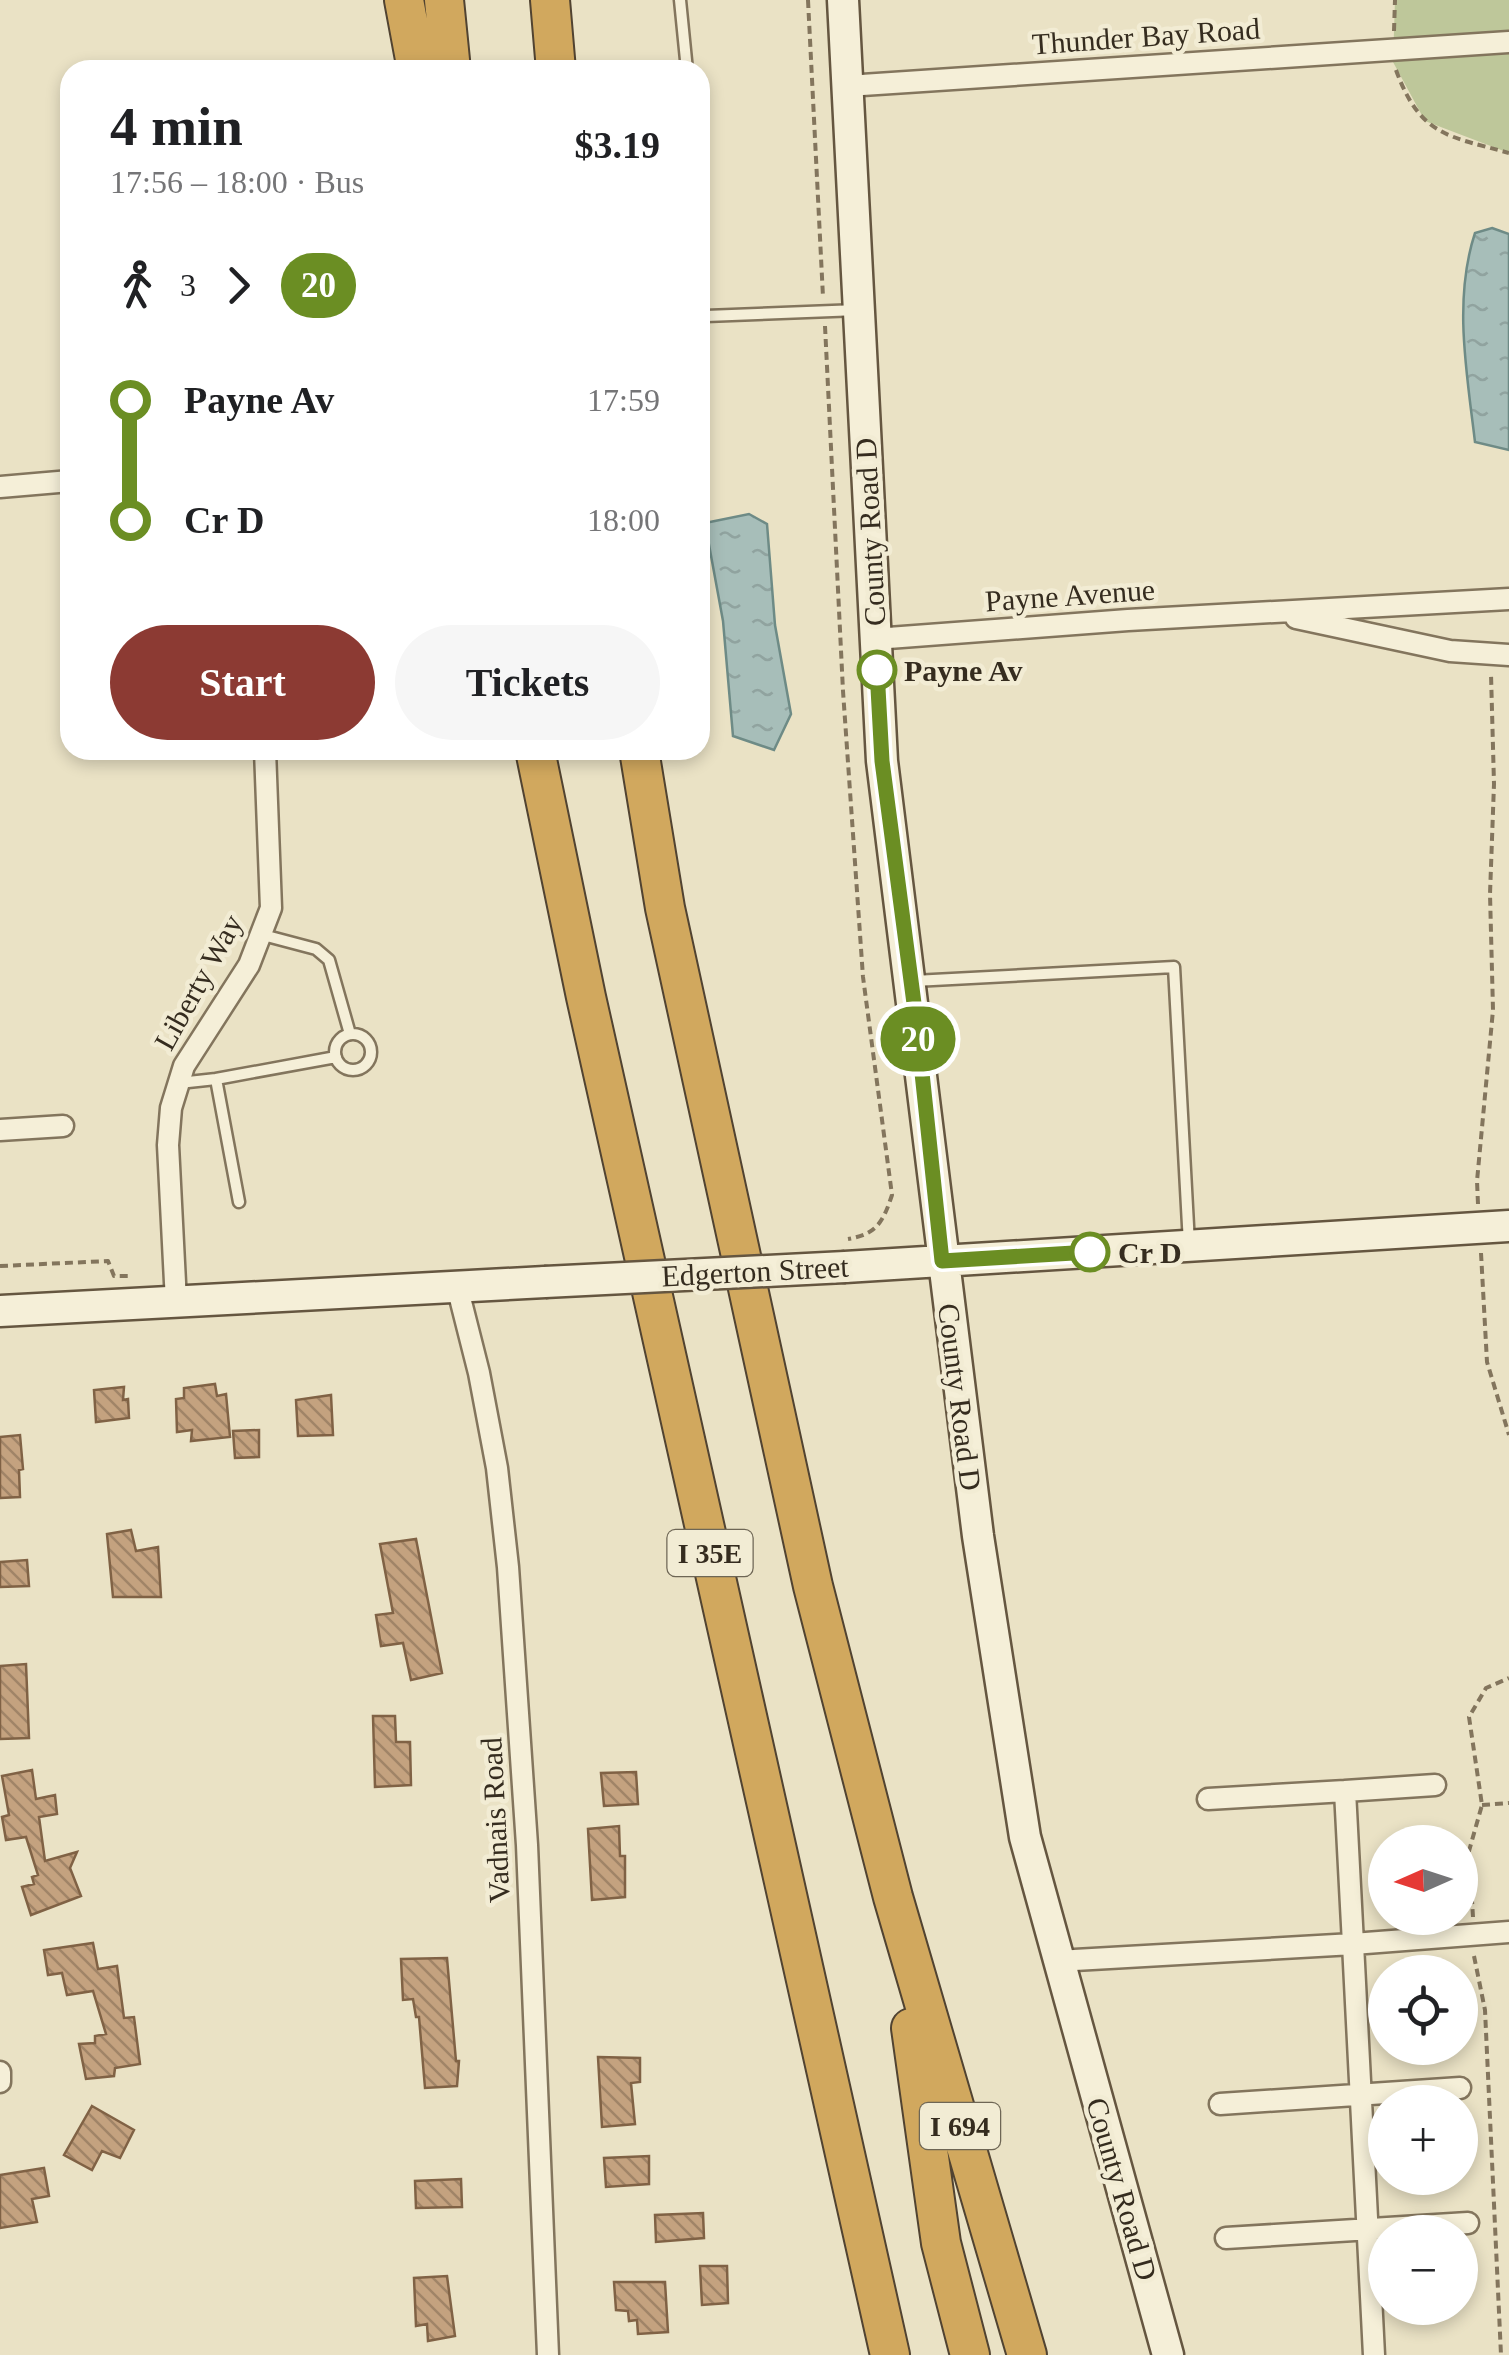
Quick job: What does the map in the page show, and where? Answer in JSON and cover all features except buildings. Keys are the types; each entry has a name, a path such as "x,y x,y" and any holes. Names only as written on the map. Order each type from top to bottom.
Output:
{"highway":[{"path":"404,0 415,60"},
{"path":"444,0 450,60"},
{"path":"550,0 555,60"},
{"name":"I 35E","path":"537,760 586,997 890,2355"},
{"path":"642,760 665,908 772,1412 834,1673 893,1897 941,2243 970,2355"},
{"name":"I 694","path":"893,1897 1026,2355"}],"street":[{"name":"County Road D","path":"843,0 882,761 942,1261 1006,1726 1026,1837 1168,2355"},
{"name":"Thunder Bay Road","path":"847,86 1509,42"},
{"path":"0,488 60,483"},
{"name":"Payne Avenue","path":"875,639 1509,599"},
{"name":"Payne Avenue","path":"1270,612 1450,650 1509,655"},
{"name":"Liberty Way","path":"176,1302 168,1146 171,1108 184,1066 249,965 272,908 265,760"},
{"path":"0,1130 63,1126"},
{"name":"Edgerton Street","path":"0,1312 544,1282 842,1254 942,1261 1509,1226"},
{"name":"Vadnais Road","path":"457,1286 480,1373 497,1468 508,1567 524,1793 548,2355"},
{"path":"1208,1799 1435,1785"},
{"path":"1226,2238 1368,2228 1344,1791"},
{"path":"1478,1935 1509,1932"},
{"path":"1058,1961 1474,1935"},
{"path":"0,2072 0,2082"},
{"path":"1220,2104 1368,2095"},
{"path":"1373,2325 1374,2355"}],"lane":[{"path":"680,0 686,60"},
{"path":"710,316 859,310"},
{"path":"263,935 316,949 329,960 350,1034"},
{"path":"911,981 1174,968 1189,1246"},
{"path":"350,1034 362,1036 370,1045 367,1062 353,1070 342,1066 336,1057 340,1040 350,1034"},
{"path":"178,1083 336,1057"},
{"path":"216,1079 239,1202"}],"path":[{"path":"808,0 843,691 863,977 892,1195 882,1223 842,1254"},
{"path":"1395,0 1393,62 1407,100 1425,121 1457,140 1509,153"},
{"path":"1479,1217 1477,1181 1493,1010 1490,669"},
{"path":"1481,1254 1488,1362 1509,1435"},
{"path":"0,1266 108,1261 114,1276 131,1276"},
{"path":"1477,1825 1482,1805 1469,1717 1486,1688 1509,1678"},
{"path":"1482,1805 1509,1803"},
{"path":"1474,1935 1474,1963 1485,2010 1501,2355"}],"green space":[{"path":"1395,0 1509,0 1509,153 1425,121 1393,62"}],"water":[{"path":"1492,228 1509,234 1509,450 1475,442 1466,364 1463,311 1468,258 1475,233"},
{"path":"749,514 767,524 775,625 791,714 774,750 733,736 723,621 710,550 710,522"}],"bus line":[{"name":"20","path":"877,670 882,761 917,1026 942,1261 1090,1252"}],"place":[{"name":"Payne Av","path":"877,670"},
{"name":"Cr D","path":"1090,1252"}]}
